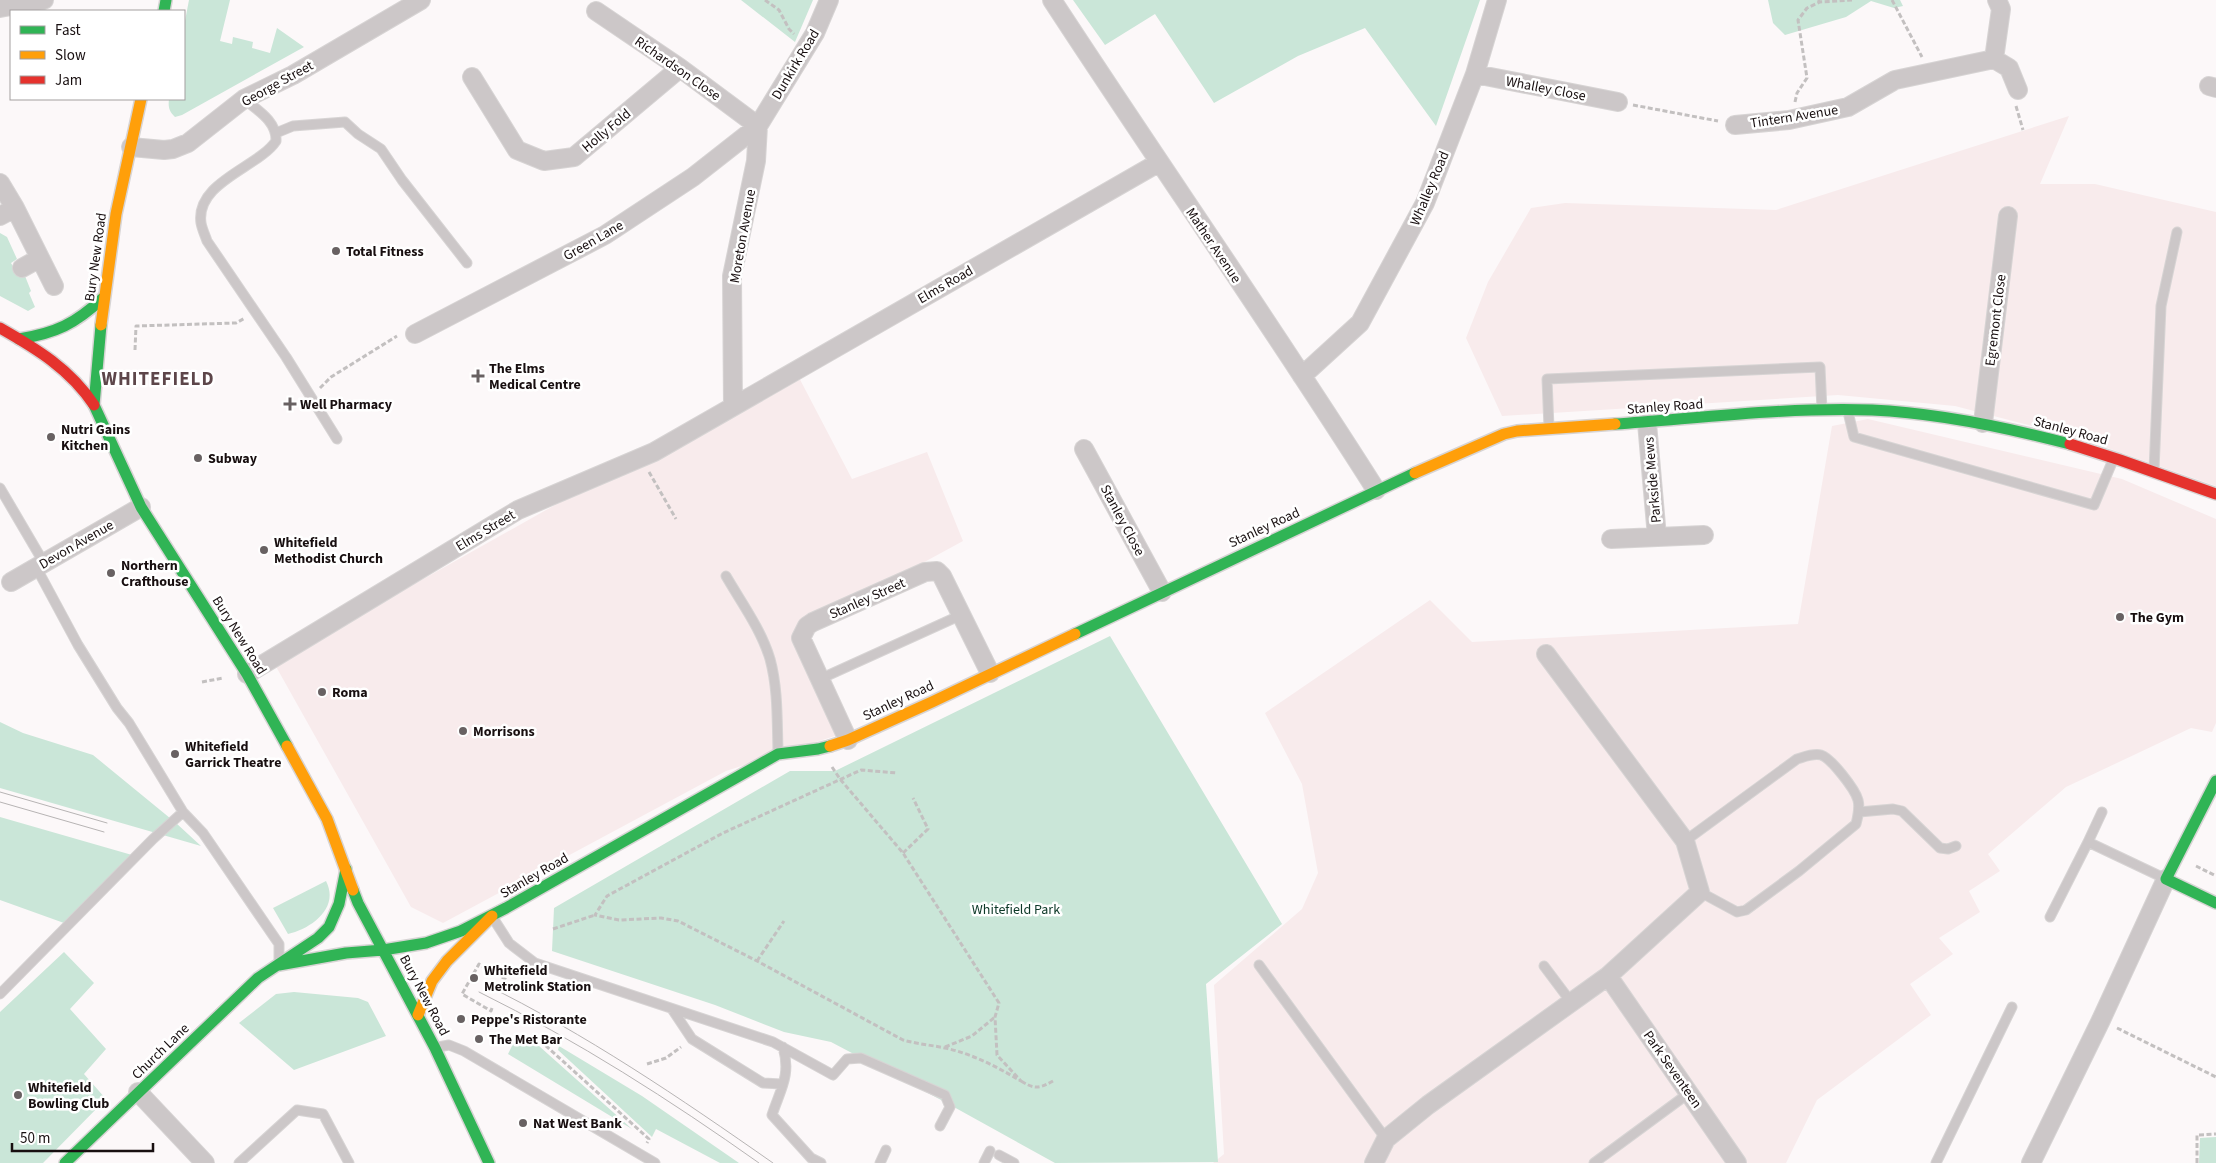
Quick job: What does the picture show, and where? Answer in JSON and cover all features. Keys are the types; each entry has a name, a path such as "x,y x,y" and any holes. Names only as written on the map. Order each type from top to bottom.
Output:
{"main road":[{"name":"Bury New Road","path":"141,100 116,214 103,298 94,405 141,507 247,674 327,820 358,903 435,1048 489,1163"},
{"path":"19,339 49,335 63,330 83,317 103,298"},
{"path":"0,328 65,368 82,386 94,405"},
{"name":"Stanley Road","path":"383,950 426,942 461,931 492,916 778,754 818,749 848,740 1376,490 1504,434 1549,428 1822,410 1847,409 1912,412 1983,423 2050,438 2154,470 2216,494"},
{"path":"2216,781 2166,879 2216,903"},
{"name":"Church Lane","path":"65,1163 258,978 318,938 329,927 339,904 346,868"},
{"path":"418,1015 432,981 447,962 492,916"},
{"name":"Church Lane","path":"279,965 346,953 383,950"}],"street":[{"path":"7,4 41,0"},
{"name":"Dunkirk Road","path":"758,126 808,46 829,0"},
{"name":"Mather Avenue","path":"1052,0 1376,490"},
{"name":"Whalley Road","path":"1302,376 1360,323 1425,203 1475,74 1496,0"},
{"path":"1997,0 2001,9 1994,59 2009,68 2018,90"},
{"name":"George Street","path":"131,147 155,151 174,149 203,132 244,99 293,75 419,1"},
{"name":"Richardson Close","path":"596,11 680,68 758,126"},
{"name":"Tintern Avenue","path":"1735,125 1789,120 1848,107 1895,80 1929,71 1994,59"},
{"name":"Holly Fold","path":"472,77 517,150 544,161 574,156 680,68"},
{"name":"Whalley Close","path":"1475,74 1618,102"},
{"name":"Green Lane","path":"419,332 605,235 694,177 758,126"},
{"name":"Moreton Avenue","path":"733,406 732,276 756,161 758,126"},
{"name":"Elms Road","path":"733,406 1158,163"},
{"path":"0,183 7,212 40,258 54,286"},
{"name":"Egremont Close","path":"1983,423 2008,216"},
{"path":"22,268 40,258"},
{"name":"Elms Street","path":"247,674 518,510 642,458 733,406"},
{"name":"Parkside Mews","path":"1647,422 1657,537"},
{"name":"Stanley Close","path":"1084,448 1162,592"},
{"name":"Devon Avenue","path":"11,582 141,507"},
{"name":"Parkside Mews","path":"1611,539 1704,535"},
{"name":"Stanley Street","path":"848,740 801,638 807,626 813,622 932,570 937,571 942,576 990,673"},
{"path":"1374,1163 1386,1139 1428,1105 1608,976 1700,892 1685,841 1546,654"},
{"path":"2031,1163 2101,1020 2166,879"},
{"name":"Park Seventeen","path":"1608,976 1737,1163"},
{"path":"138,1092 205,1163"}],"lane":[{"path":"244,99 266,118 276,133 276,141 272,146 214,188 204,203 201,221 207,241 337,439"},
{"path":"276,133 293,126 345,122 358,134 380,148 402,180 467,262"},
{"path":"2154,470 2161,306 2178,232"},
{"path":"1549,428 1547,379 1820,367 1822,410"},
{"path":"1847,409 1854,437 2094,505 2115,457"},
{"path":"0,488 40,565 78,645 117,708 129,723 183,812 203,833 279,944 279,965"},
{"path":"726,576 750,616 769,658 776,695 778,754"},
{"path":"820,679 961,615"},
{"path":"1685,841 1797,759 1811,755 1821,755 1831,761 1858,799 1859,812 1856,824 1799,871 1746,910 1737,912 1700,892"},
{"path":"1859,812 1893,808 1902,811 1940,848 1948,850 1956,846"},
{"path":"0,994 153,839 183,812"},
{"path":"2050,917 2102,812"},
{"path":"2088,842 2166,879"},
{"path":"492,916 509,943 535,963 783,1047 833,1075 847,1059 861,1058 945,1095 950,1107 940,1126"},
{"path":"1259,965 1386,1139"},
{"path":"1544,966 1571,1002"},
{"path":"1936,1163 2012,1007"},
{"path":"672,1009 692,1039 763,1083 782,1084"},
{"path":"435,1048 449,1045 464,1051 655,1163"},
{"path":"783,1047 787,1062 787,1072 772,1115 811,1158 821,1163"},
{"path":"1594,1163 1689,1093"},
{"path":"239,1163 297,1110 323,1114 349,1163"},
{"path":"880,1163 886,1150"},
{"path":"984,1163 990,1151"},
{"path":"999,1155 1014,1163"}],"path":[{"path":"765,0 778,10 789,29 808,46"},
{"path":"1789,120 1798,93 1807,78 1800,44 1798,20 1807,8 1819,1 1852,0"},
{"path":"1892,0 1929,71"},
{"path":"1618,102 1735,125"},
{"path":"134,350 136,326 236,323 256,313"},
{"path":"310,396 331,377 408,329 419,332"},
{"path":"642,458 676,519"},
{"path":"818,749 840,779 903,853 999,1003 995,1017 997,1054 1021,1081"},
{"path":"595,915 607,896 723,833 861,770 897,773"},
{"path":"903,853 928,829 913,798"},
{"path":"553,929 595,915 619,920 661,918 678,921 757,961 903,1040 944,1048 992,1064 1033,1088 1043,1087 1053,1081"},
{"path":"757,961 784,921"},
{"path":"492,1008 491,1011 462,994 479,964 507,980 505,984"},
{"path":"944,1048 972,1036 995,1017"},
{"path":"2101,1020 2216,1077"},
{"path":"548,1039 545,1045 649,1139 641,1155"},
{"path":"647,1064 666,1058 692,1039"},
{"path":"2197,1163 2197,1135 2216,1134"}],"shaded area":[{"path":"2069,116 2040,184 2095,184 2216,212 2216,486 2082,439 1955,406 1838,395 1502,416 1466,338 1488,282 1531,208 1565,203 1776,210"},
{"path":"795,370 852,479 927,452 963,541 794,633 841,734 726,771 443,923 411,907 274,663"},
{"path":"1868,419 2122,479 2216,519 2216,723 2212,732 2191,728 2066,787 1988,854 2000,871 1969,891 1980,912 1939,938 1953,954 1910,984 1931,1015 1817,1100 1786,1163 1213,1163 1224,1154 1214,985 1302,909 1318,873 1302,784 1265,713 1430,600 1472,642 1798,624 1832,426"}],"green space":[{"path":"189,0 230,0 220,41 232,44 233,37 253,42 252,48 270,53 277,28 304,47 182,115 175,117 169,109 169,100 185,100 185,21"},
{"path":"741,0 813,0 795,42"},
{"path":"1073,0 1480,0 1436,126 1365,28 1298,56 1214,103 1155,14 1105,45"},
{"path":"1768,0 1900,0 1903,6 1894,8 1871,1 1846,17 1785,35 1773,23"},
{"path":"0,233 7,237 17,259 11,263 19,277 25,276 31,291 29,293 35,307 28,311 0,296"},
{"name":"Whitefield Park","path":"1110,636 1282,924 1206,984 1218,1162 1055,1163 831,1042 784,1032 715,1005 552,951 554,908 790,771 835,771"},
{"path":"0,722 23,733 93,755 201,846 0,788"},
{"path":"0,817 139,857 64,923 0,900"},
{"path":"326,881 329,900 321,916 306,927 288,934 273,908"},
{"path":"64,952 94,983 70,1009 106,1049 84,1074 106,1099 43,1163 0,1163 0,1012"},
{"path":"294,992 358,998 368,1002 386,1036 294,1070 239,1023 276,994"},
{"path":"518,1034 539,1046 632,1129 508,1054"},
{"path":"559,1046 642,1096 739,1163 720,1163 656,1129 652,1137 558,1050"},
{"path":"2216,1137 2216,1163 2199,1163 2200,1138"}],"tram line":[{"path":"0,792 107,823"},
{"path":"0,802 104,832"},
{"path":"484,984 596,1045 668,1091 773,1163"},
{"path":"479,992 623,1072 759,1163"}],"traffic: fast":[{"path":"164,10 166,0"},
{"path":"19,339 44,334 64,326 83,315 103,298"},
{"path":"101,325 94,405 141,507 247,674 287,746"},
{"path":"1615,424 1808,410 1872,410 1922,414 1972,422 2070,444"},
{"path":"1075,634 1415,473"},
{"path":"279,965 346,953 383,950 426,943 461,931 506,908 778,754 830,746"},
{"path":"2216,781 2166,879 2216,903"},
{"path":"65,1163 258,978 318,938 329,927 339,904 346,869"},
{"path":"353,890 358,903 435,1048 489,1163"}],"traffic: slow":[{"path":"101,325 116,214 141,100"},
{"path":"1415,473 1504,434 1517,431 1615,424"},
{"path":"830,746 848,740 932,702 1075,634"},
{"path":"287,746 327,819 353,890"},
{"path":"418,1015 432,981 447,961 492,916"}],"traffic: jam":[{"path":"0,328 40,352 63,370 85,392 94,405"},
{"path":"2070,444 2216,494"}],"place":[{"name":"Total Fitness","path":"336,251"},
{"name":"The Elms Medical Centre","path":"478,376"},
{"name":"Well Pharmacy","path":"290,404"},
{"name":"Nutri Gains Kitchen","path":"51,437"},
{"name":"Subway","path":"198,458"},
{"name":"Whitefield Methodist Church","path":"264,550"},
{"name":"Northern Crafthouse","path":"111,573"},
{"name":"The Gym","path":"2120,617"},
{"name":"Roma","path":"322,692"},
{"name":"Morrisons","path":"463,731"},
{"name":"Whitefield Garrick Theatre","path":"175,754"},
{"name":"Whitefield Metrolink Station","path":"474,978"},
{"name":"Peppe's Ristorante","path":"461,1019"},
{"name":"The Met Bar","path":"479,1039"},
{"name":"Whitefield Bowling Club","path":"18,1095"},
{"name":"Nat West Bank","path":"523,1123"}],"district":[{"name":"WHITEFIELD","path":"158,378"}]}
